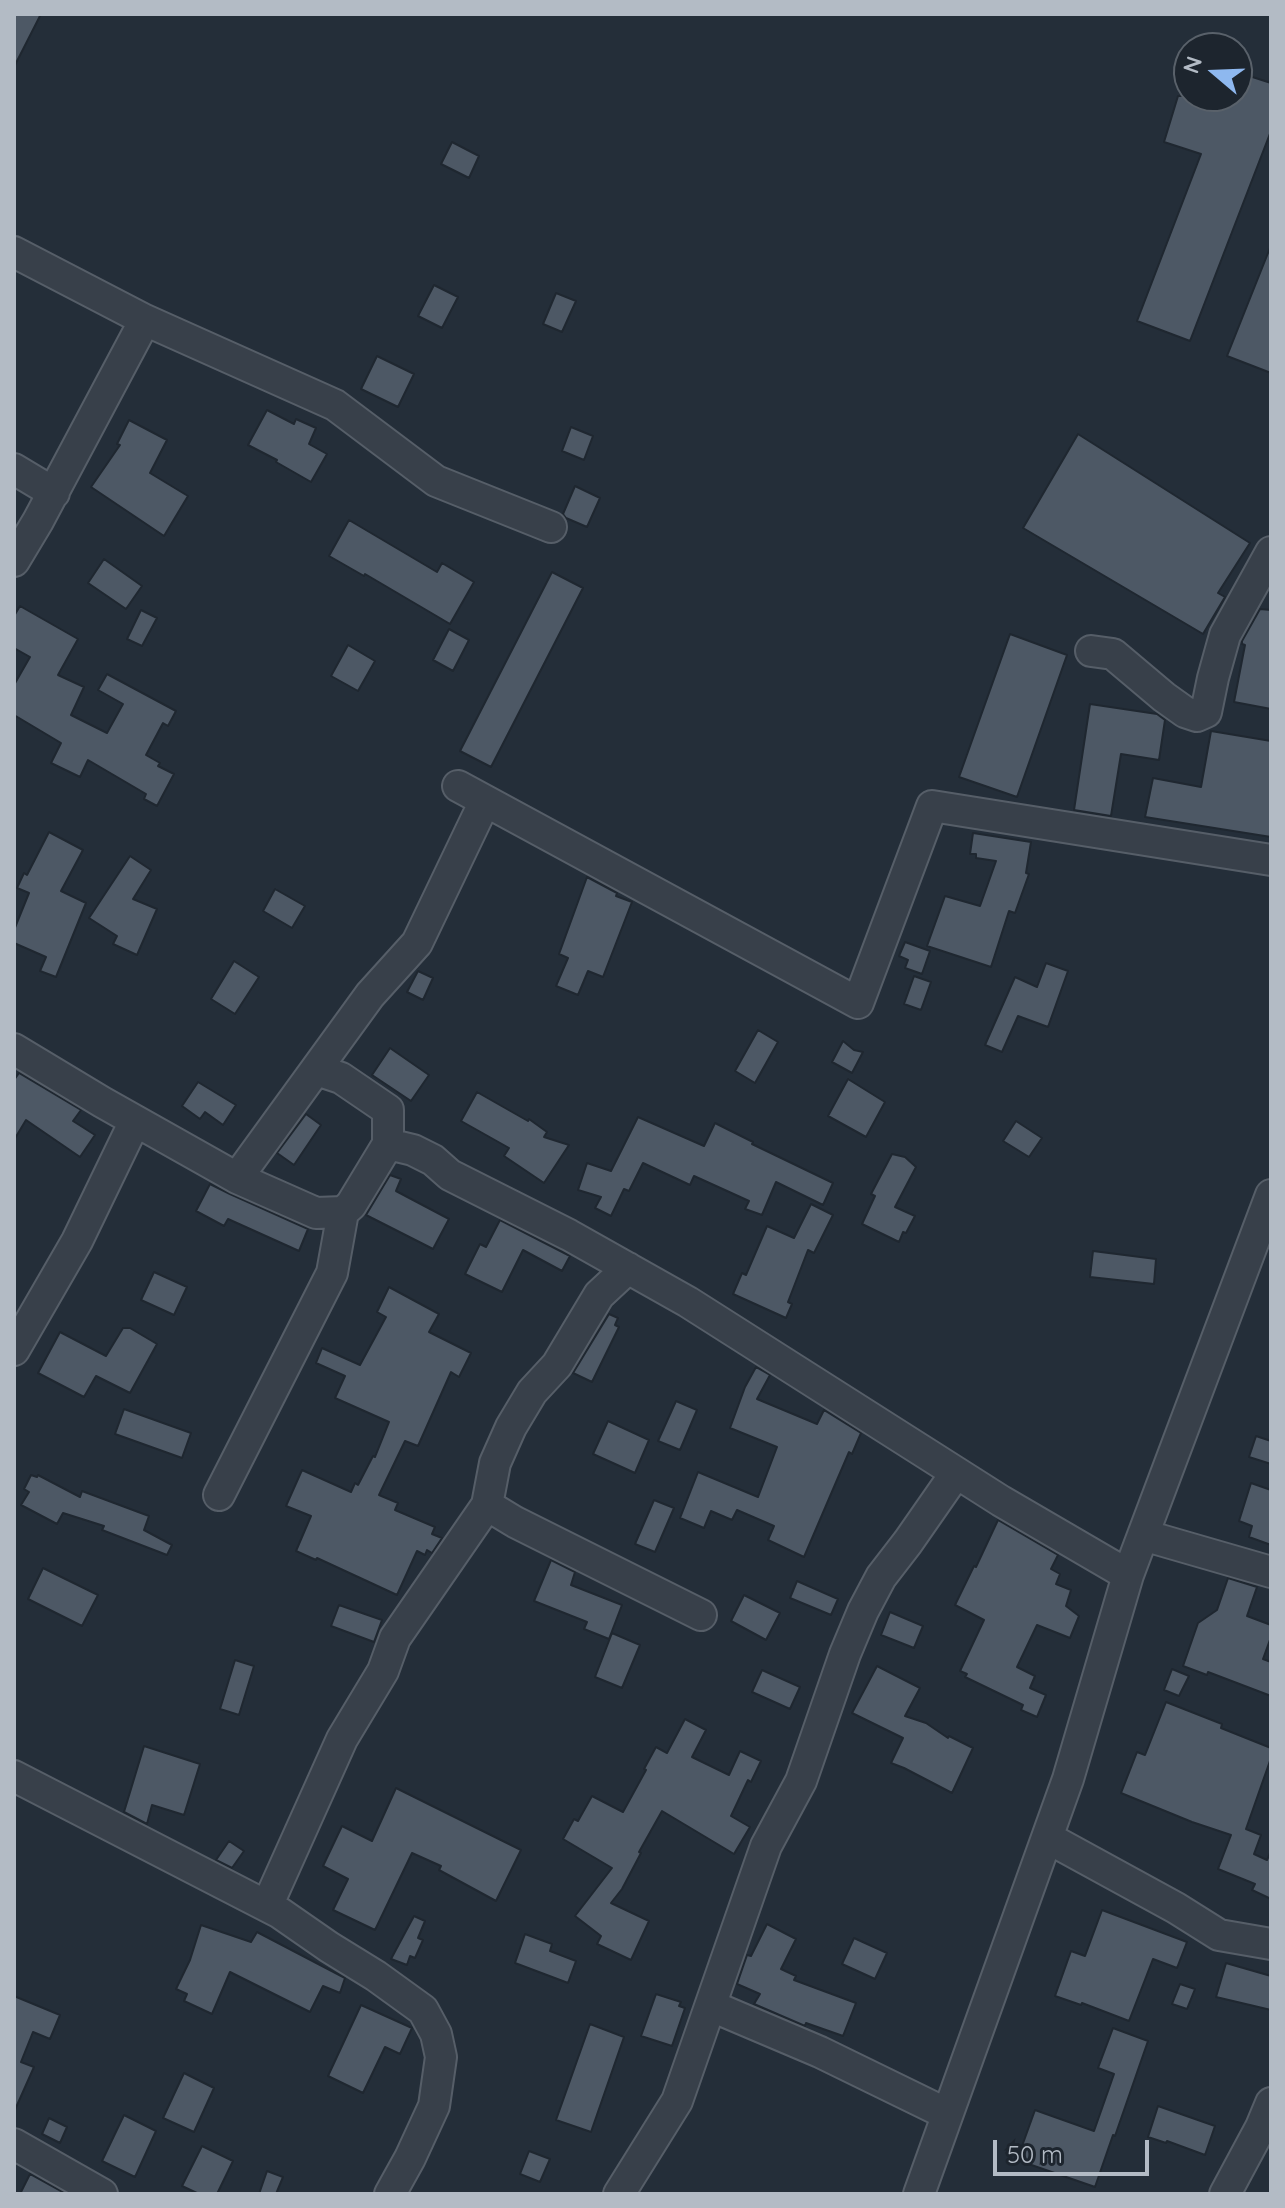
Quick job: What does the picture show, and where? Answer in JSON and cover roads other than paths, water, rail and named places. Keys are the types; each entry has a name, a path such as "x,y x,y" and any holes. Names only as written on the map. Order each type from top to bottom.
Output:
{"street":[{"path":"14,252 145,320 335,405 436,481 551,527"},
{"path":"14,561 54,493 145,320"},
{"path":"14,469 54,493"},
{"path":"1091,651 1113,654 1185,712 1197,716 1206,712 1225,635 1271,552"},
{"path":"458,786 858,1003 932,806 1271,860"},
{"path":"237,1178 370,995 417,943 485,801"},
{"path":"14,1049 237,1178 316,1213 343,1212"},
{"path":"219,1495 332,1273 343,1212 351,1205 388,1144 388,1110 341,1078 317,1070"},
{"path":"14,1350 77,1241 135,1121"},
{"path":"388,1144 413,1150 433,1160 450,1175 569,1235 688,1302 956,1473 1128,1575"},
{"path":"919,2194 1068,1779 1128,1575 1271,1195"},
{"path":"267,1906 342,1739 383,1671 395,1638 487,1505 495,1463 511,1427 532,1392 557,1365 599,1295 628,1268"},
{"path":"619,2194 677,2101 766,1846 801,1781 863,1611 881,1577 956,1473"},
{"path":"487,1505 701,1615"},
{"path":"1143,1535 1271,1572"},
{"path":"14,1776 267,1906 423,2010 436,2034 441,2057 434,2106 390,2194"},
{"path":"1048,1838 1219,1935 1271,1944"},
{"path":"710,2008 820,2052 947,2114"},
{"path":"1225,2194 1271,2103"},
{"path":"14,2144 99,2193"}]}
